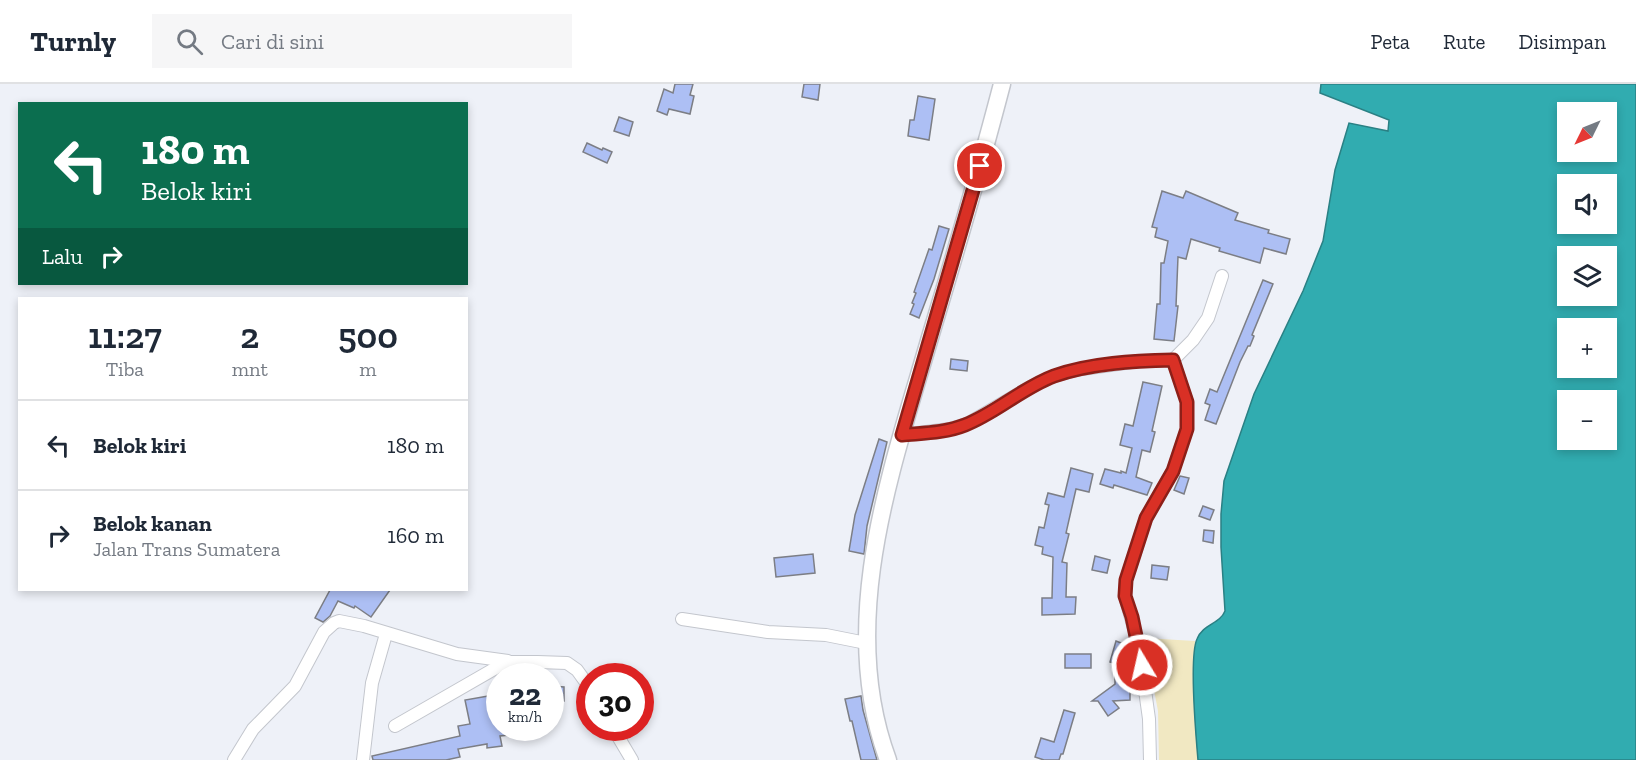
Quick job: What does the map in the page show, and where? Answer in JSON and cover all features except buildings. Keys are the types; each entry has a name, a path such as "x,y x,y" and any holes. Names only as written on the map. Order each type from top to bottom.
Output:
{"highway":[{"path":"888,760 869,692 866,643 876,544 902,435 1002,84"}],"street":[{"path":"902,435 950,429 967,424 1030,387 1076,370 1139,361 1173,360 1193,340 1208,318 1222,276"},
{"path":"1150,760 1149,719 1139,647 1125,596 1129,567 1146,518 1173,471 1187,429 1187,402 1173,360"},
{"path":"682,619 768,632 826,635 866,643"},
{"path":"234,760 257,724 295,686 314,648 329,626 339,621 346,621 457,654 507,661 567,663 576,669"},
{"path":"363,760 372,683 386,634"},
{"path":"395,726 507,661"},
{"path":"621,741 632,760"}],"sand":[{"path":"1144,638 1195,641 1195,723 1198,760 1159,760 1158,711"}],"water":[{"path":"1321,84 1636,84 1636,760 1198,760 1194,698 1195,648 1200,634 1219,619 1225,611 1221,547 1224,481 1254,394 1303,291 1323,241 1335,170 1349,123 1388,131 1389,120 1320,93"}],"route":[{"path":"980,166 902,435 950,429 967,424 1030,387 1054,376 1076,370 1139,361 1173,360 1187,402 1187,429 1173,471 1146,518 1126,580 1125,596 1142,665"}]}
